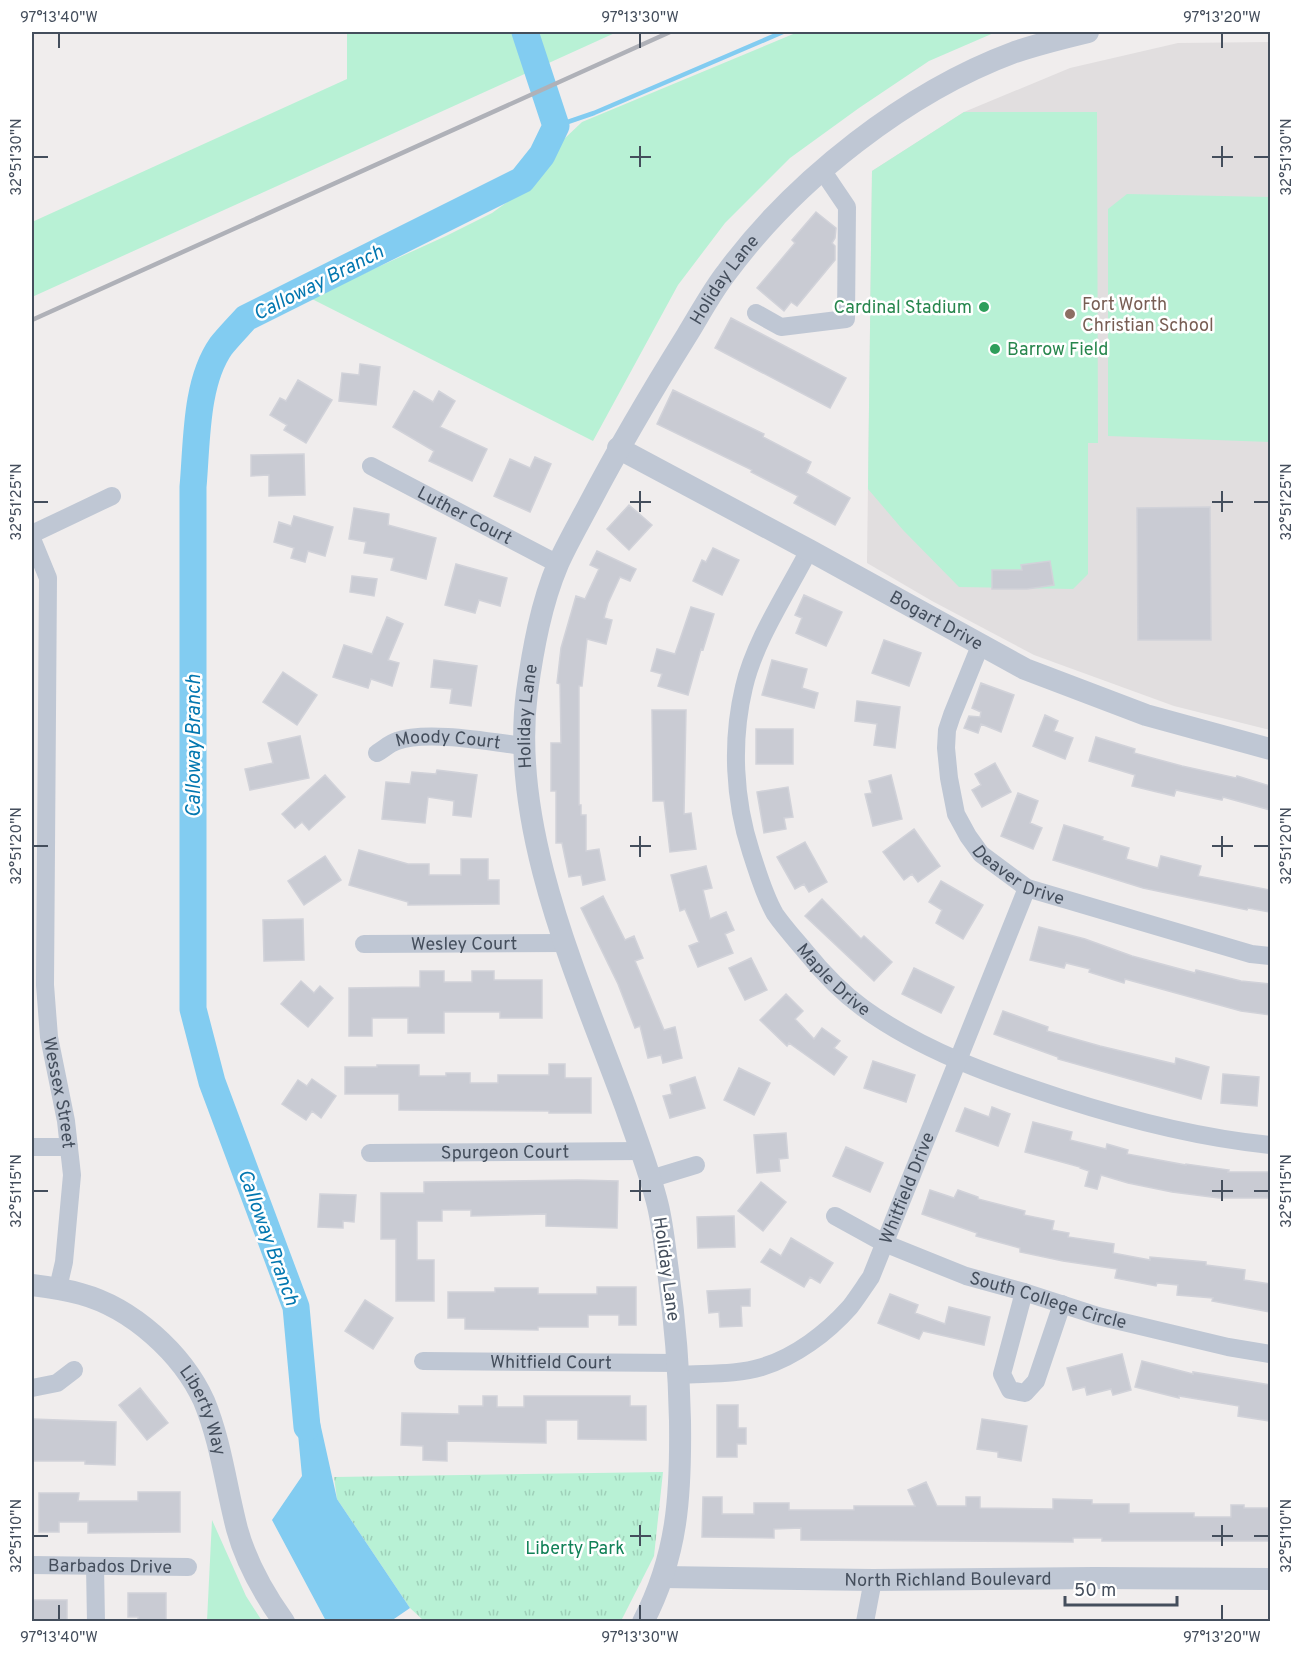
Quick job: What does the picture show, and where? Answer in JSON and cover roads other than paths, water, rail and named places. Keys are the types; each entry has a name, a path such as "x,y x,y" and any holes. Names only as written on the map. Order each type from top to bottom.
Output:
{"street":[{"name":"Holiday Lane","path":"643,1622 669,1560 679,1494 678,1369 674,1320 658,1205 642,1151 566,943 542,869 531,819 524,746 527,694 540,619 558,564 618,448 726,273 764,227 822,170 866,136 916,103 960,77 1014,53 1088,32"},
{"path":"756,313 782,327 846,318 847,207 822,170"},
{"name":"Bogart Drive","path":"618,448 810,550 1025,669 1146,715 1270,749"},
{"name":"Luther Court","path":"371,466 558,564"},
{"path":"32,534 112,496"},
{"name":"Wessex Street","path":"32,539 48,578 39,729 38,937 49,1037 66,1121 72,1175 64,1262 58,1288"},
{"name":"Maple Drive","path":"810,550 757,648 744,687 736,739 738,793 745,834 762,885 775,913 826,976 862,1007 908,1037 1019,1084 1107,1113 1198,1133 1270,1144"},
{"name":"Deaver Drive","path":"980,646 947,730 946,748 956,814 981,854 1027,888 1251,954 1270,956"},
{"name":"Moody Court","path":"377,753 395,741 428,736 524,746"},
{"name":"Whitfield Drive","path":"678,1369 734,1372 761,1368 784,1358 824,1333 850,1306 866,1284 871,1277 1027,888"},
{"name":"Wesley Court","path":"364,944 566,943"},
{"path":"32,1146 69,1147"},
{"name":"Spurgeon Court","path":"370,1153 642,1151"},
{"path":"650,1179 696,1165"},
{"name":"South College Circle","path":"835,1216 884,1243 966,1276 1098,1316 1217,1345 1270,1354"},
{"name":"Liberty Way","path":"32,1285 58,1288 104,1302 150,1331 179,1360 204,1402 215,1434 237,1530 246,1555 284,1622"},
{"path":"1024,1292 1002,1374 1010,1390 1025,1393 1036,1381 1062,1304"},
{"name":"Whitfield Court","path":"423,1361 678,1369"},
{"path":"32,1388 57,1383 74,1370"},
{"name":"Barbados Drive","path":"32,1565 188,1567"},
{"path":"95,1566 96,1622"},
{"name":"North Richland Boulevard","path":"663,1577 873,1580 1094,1578 1270,1580"},
{"path":"865,1622 873,1580"}],"water":[{"path":"313,1391 337,1499 410,1608 391,1621 326,1621 272,1520 302,1476 294,1392"}],"waterway":[{"name":"Calloway Branch","path":"307,1427 296,1307 212,1082 193,1009 193,487 199,414 206,377 212,361 221,346 246,318 522,180 542,155 556,126 525,32"},
{"path":"556,126 594,113 783,32"}],"railway":[{"path":"32,320 670,32"}],"place":[{"name":"Cardinal Stadium","path":"984,307"},
{"name":"Fort Worth Christian School","path":"1070,314"},
{"name":"Barrow Field","path":"995,349"}],"park label":[{"name":"Liberty Park","path":"575,1548"}]}
